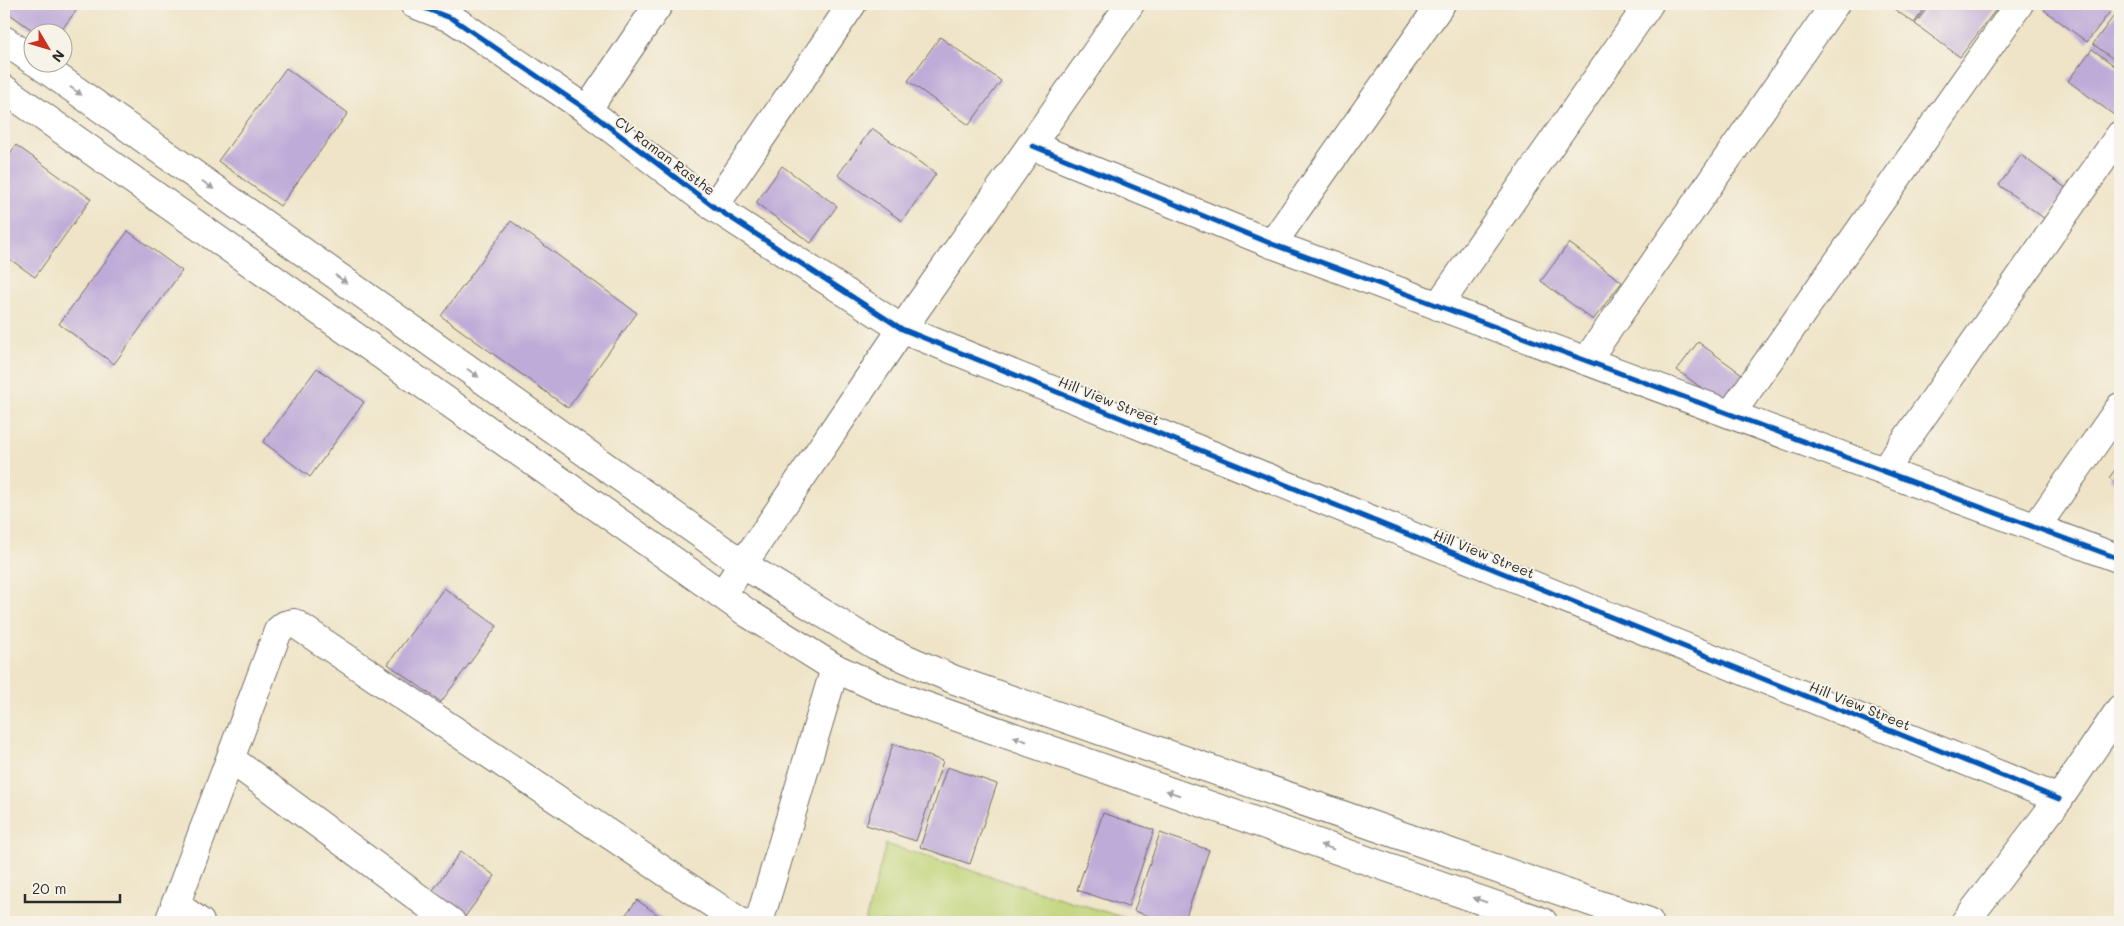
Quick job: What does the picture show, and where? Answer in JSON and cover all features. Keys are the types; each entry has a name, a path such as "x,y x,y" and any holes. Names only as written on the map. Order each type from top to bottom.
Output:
{"street":[{"name":"CV Raman Rasthe","path":"414,4 458,11 714,207 902,329"},
{"path":"587,110 659,4"},
{"path":"714,207 852,4"},
{"path":"722,595 902,329 1033,146 1130,4"},
{"path":"1272,244 1441,4"},
{"path":"1438,306 1649,4"},
{"path":"1586,361 1835,4"},
{"path":"1731,414 2019,4"},
{"path":"4,40 22,53"},
{"path":"50,72 744,565 875,645 955,680 1649,922"},
{"path":"4,89 722,595 835,668 894,695 1542,922"},
{"path":"1884,471 2120,135"},
{"path":"1033,146 1272,244 2120,559"},
{"name":"Hill View Street","path":"902,329 2059,799"},
{"path":"2036,528 2120,407"},
{"path":"200,922 172,913 232,760 278,631 285,625 294,623 740,922"},
{"path":"759,922 835,668"},
{"path":"1965,922 2059,799 2120,709"},
{"path":"232,760 451,922"}],"green space":[{"path":"886,844 1138,922 865,922"}],"building":[{"path":"4,4 81,4 68,22 22,23 4,10"},
{"path":"1887,4 1928,4 1914,23"},
{"path":"1930,4 2000,4 1960,57 1915,24"},
{"path":"2049,4 2105,4 2112,9 2087,42 2044,10"},
{"path":"2116,13 2120,16 2120,64 2093,44"},
{"path":"940,37 1001,81 969,125 908,81"},
{"path":"2092,49 2120,70 2120,107 2114,115 2068,81"},
{"path":"286,68 348,113 280,206 218,161"},
{"path":"872,128 936,174 902,221 838,175"},
{"path":"16,145 91,199 35,277 4,255 4,162"},
{"path":"2021,155 2067,189 2045,219 1999,185"},
{"path":"782,166 837,206 811,243 756,203"},
{"path":"511,221 637,313 568,408 441,316"},
{"path":"128,231 182,271 114,364 59,324"},
{"path":"1569,243 1622,282 1593,320 1541,281"},
{"path":"1698,342 1746,377 1725,405 1677,370"},
{"path":"317,368 364,402 310,477 263,442"},
{"path":"2120,463 2120,487 2109,478"},
{"path":"444,588 497,626 441,702 388,664"},
{"path":"893,744 943,761 916,841 866,825"},
{"path":"947,767 997,784 970,864 920,847"},
{"path":"1103,813 1154,830 1128,907 1077,890"},
{"path":"1160,833 1209,850 1184,922 1167,922 1134,911"},
{"path":"461,851 495,876 464,918 431,893"},
{"path":"637,900 668,922 620,922"}],"cycle path":[{"path":"414,4 453,19 587,110 714,207 902,329 2059,799"},
{"path":"1033,146 1272,244 2120,559"}]}
